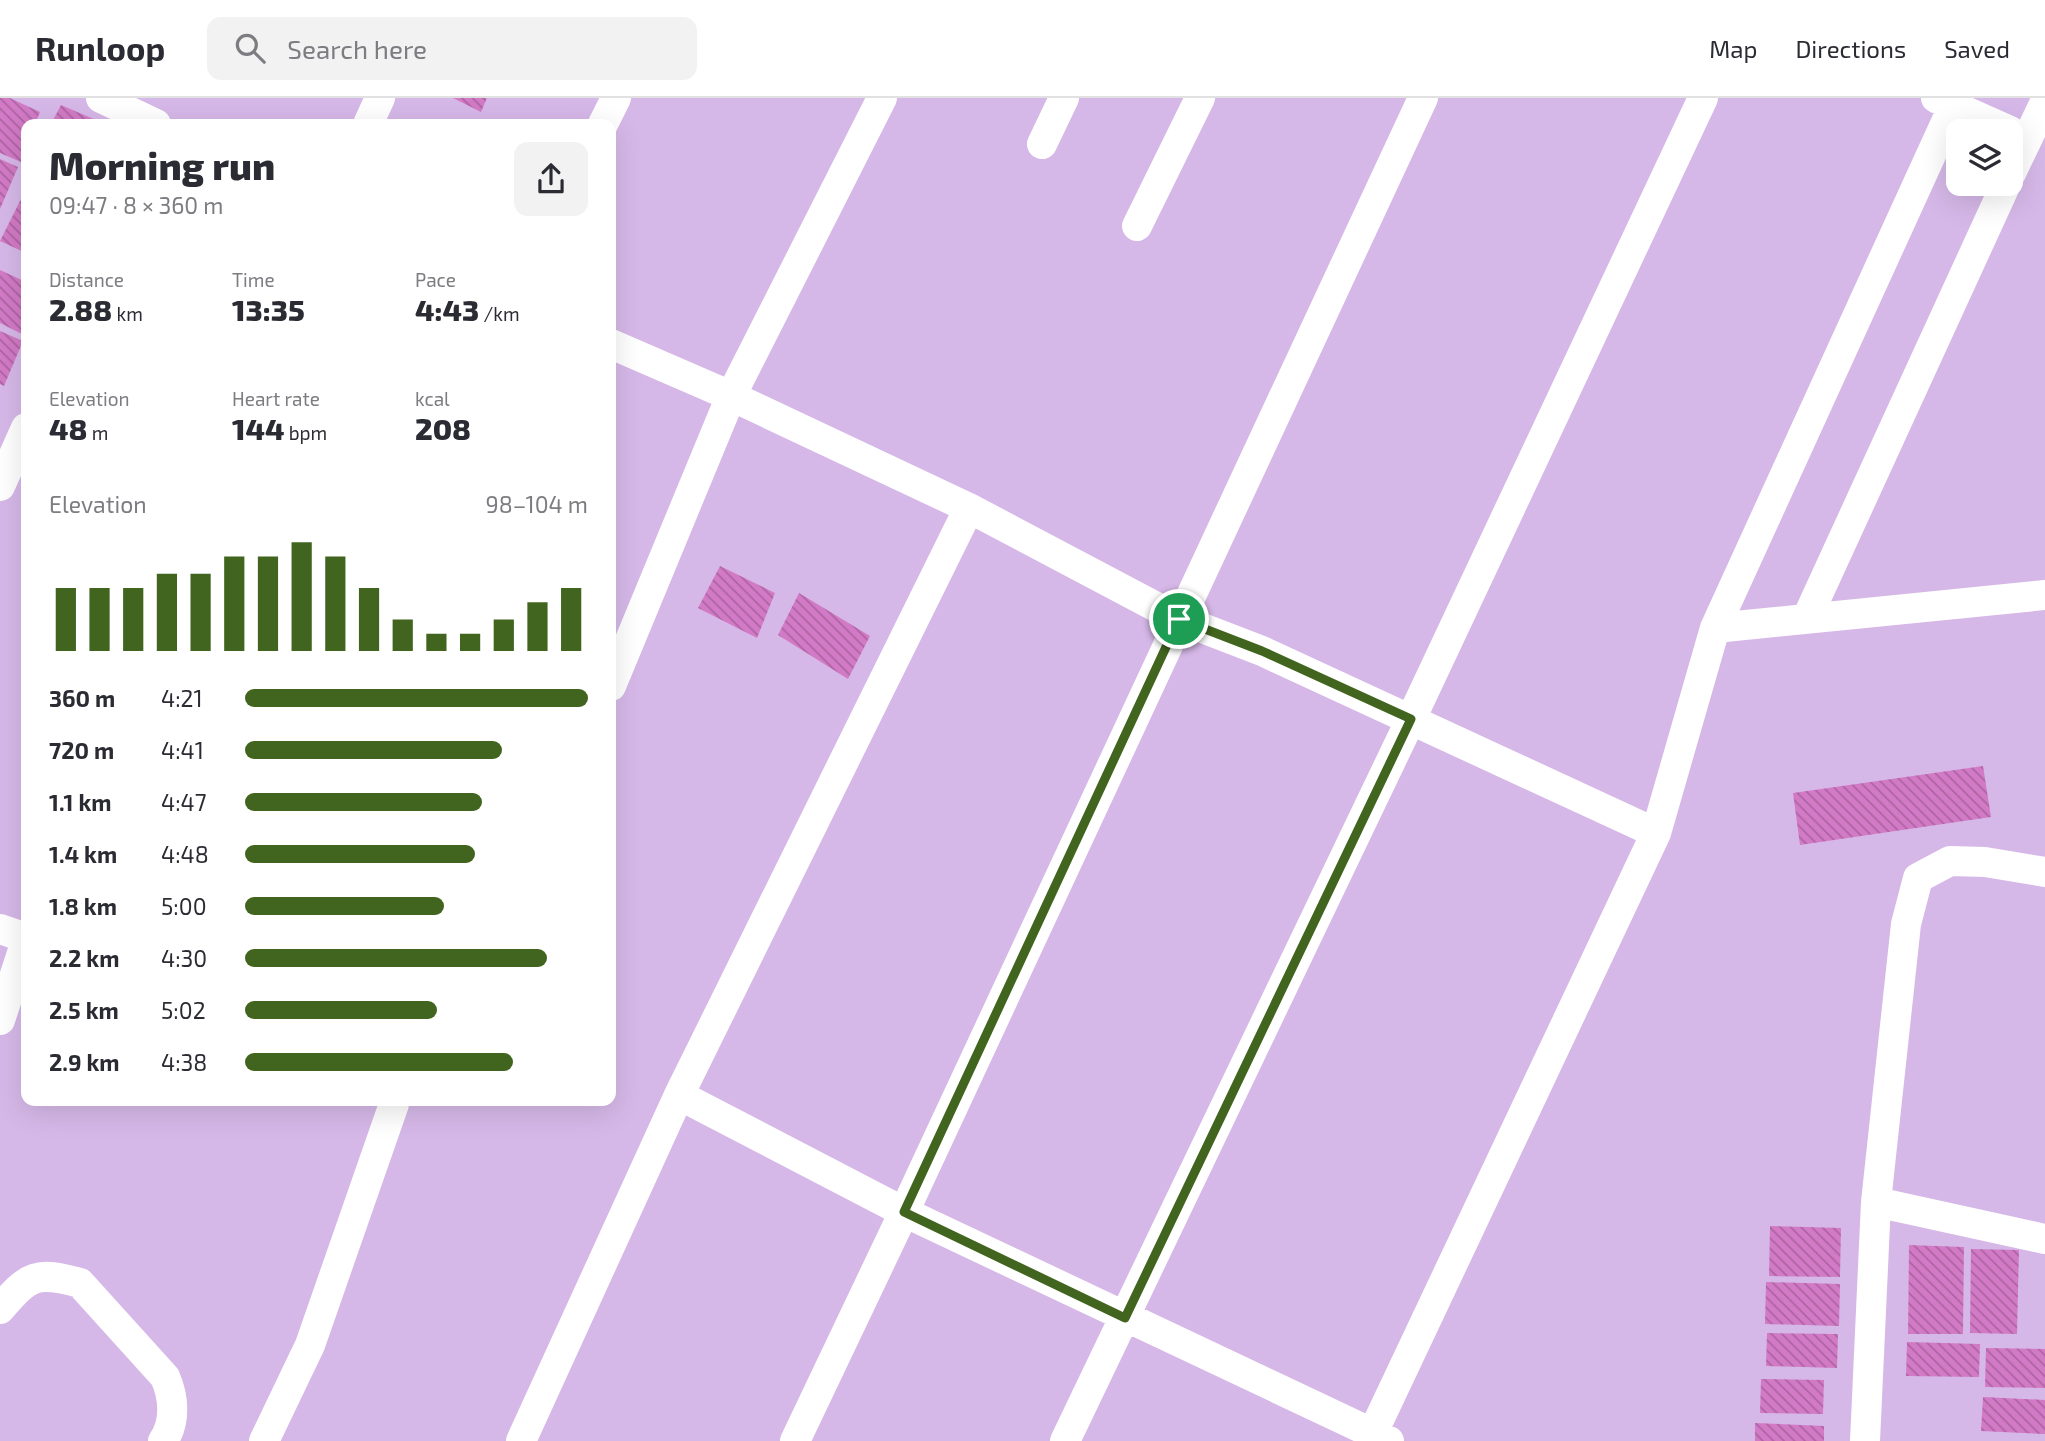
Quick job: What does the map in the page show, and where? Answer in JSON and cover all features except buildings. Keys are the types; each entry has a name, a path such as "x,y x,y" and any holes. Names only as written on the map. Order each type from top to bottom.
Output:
{"street":[{"path":"101,98 145,119"},
{"path":"370,119 380,98"},
{"path":"606,119 616,98"},
{"path":"616,673 731,396 881,98"},
{"path":"1042,144 1064,98"},
{"path":"1137,226 1200,98"},
{"path":"795,1441 1423,98"},
{"path":"1065,1441 1411,719 1703,98"},
{"path":"679,1095 904,1212 1376,1438 1656,833 1715,628 1948,101 1986,119"},
{"path":"2023,137 2045,102"},
{"path":"1807,618 2000,196"},
{"path":"616,346 731,396 969,508 1179,619 1262,651 1656,833"},
{"path":"0,486 21,439"},
{"path":"521,1441 679,1095 969,508"},
{"path":"1715,628 2045,595"},
{"path":"1865,1441 1876,1202 1906,924 1918,878 1950,861 1985,862 2045,872"},
{"path":"0,929 21,938"},
{"path":"0,1020 21,955"},
{"path":"264,1441 310,1345 392,1106"},
{"path":"1876,1202 2045,1239"},
{"path":"0,1309 19,1286 32,1279 45,1276 80,1283 165,1377 171,1391 173,1412 163,1441"}],"route":[{"path":"1179,619 1262,651 1411,719 1125,1318 904,1212 1179,619"}]}
